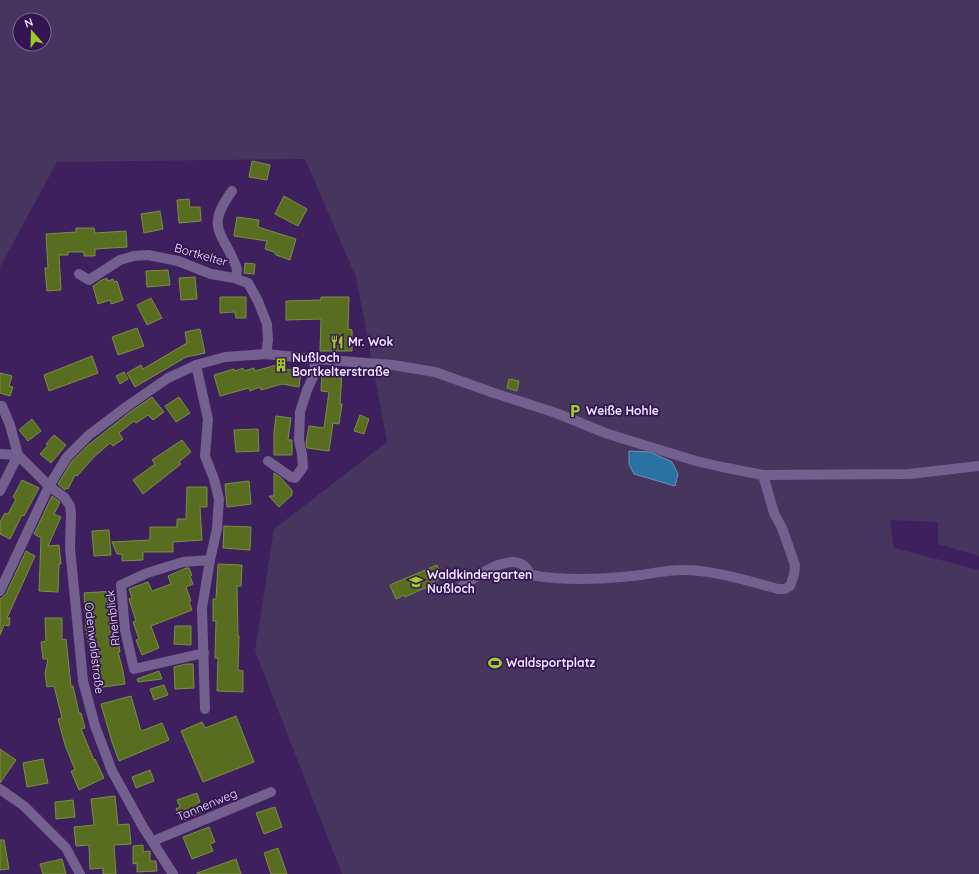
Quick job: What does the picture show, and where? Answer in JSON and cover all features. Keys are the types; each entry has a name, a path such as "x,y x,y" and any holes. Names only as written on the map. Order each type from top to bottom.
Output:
{"street":[{"path":"232,191 222,204 217,219 218,230 236,266 236,278"},
{"name":"Bortkelter","path":"79,274 89,280 120,260 134,256 148,255 178,261 211,274 236,278 248,283 258,301 267,324 268,340 266,354"},
{"path":"0,591 49,486 67,457 89,435 168,378 196,365 225,356 266,354 393,365 435,372 556,413 623,438 696,461 722,468 763,475 909,474 979,466"},
{"path":"268,461 291,477 295,478 303,467 302,454 298,440 300,412 307,390 314,375 315,359"},
{"path":"196,365 208,419 205,456 214,478 219,499 217,529 202,608 205,709"},
{"path":"0,406 2,406 10,424 18,455 0,491"},
{"path":"0,454 18,455"},
{"name":"Odenwaldstraße","path":"18,455 49,486 64,497 70,506 70,548 83,681 95,726 112,771 143,827 173,874"},
{"path":"462,586 499,564 513,562 524,566 531,575 550,579 618,577 666,570 686,570 718,574 778,589 785,589 790,586 794,575 795,565 782,528 774,513 763,475"},
{"name":"Rheinblick","path":"204,653 134,669 125,630 121,584 147,573 183,562 210,560"},
{"path":"0,789 24,806 66,848 80,874"},
{"name":"Tannenweg","path":"153,841 271,792"}],"shaded area":[{"path":"0,0 979,0 979,556 938,544 938,522 890,520 894,548 979,570 979,874 342,874 255,651 274,529 387,442 356,277 305,159 57,162 0,267"}],"water":[{"path":"629,451 650,452 672,462 678,474 675,486 634,474 629,464"}],"building":[{"path":"252,161 270,165 267,180 249,177"},
{"path":"284,196 307,209 298,226 275,214"},
{"path":"189,199 190,207 200,207 201,221 179,223 177,200"},
{"path":"160,211 163,229 144,233 141,214"},
{"path":"237,217 259,220 258,227 296,239 290,260 265,249 267,241 234,236"},
{"path":"76,228 94,228 95,233 126,231 127,247 95,249 95,256 84,256 84,252 68,252 68,255 59,255 61,290 47,291 45,268 48,268 46,234 76,232"},
{"path":"245,263 255,264 254,274 244,273"},
{"path":"168,270 170,285 147,287 146,271"},
{"path":"195,277 197,299 181,300 179,278"},
{"path":"107,278 108,281 113,279 114,282 117,281 123,300 111,304 110,300 98,304 93,286"},
{"path":"220,297 246,297 246,318 236,318 235,312 220,313"},
{"path":"321,297 349,297 348,329 352,330 352,351 320,351 321,319 286,320 286,301 321,300"},
{"path":"151,298 162,318 147,325 137,305"},
{"path":"137,328 144,346 118,355 112,337"},
{"path":"200,329 205,353 186,357 135,387 127,373 141,365 143,369 187,343 185,332"},
{"path":"92,356 98,373 49,391 44,375"},
{"path":"284,363 283,369 301,371 299,387 282,384 261,390 260,387 250,391 249,388 220,396 214,375 243,368 244,371 254,368 255,371"},
{"path":"124,372 128,379 120,384 116,376"},
{"path":"322,372 342,373 340,404 342,404 339,424 333,423 329,451 307,448 306,443 309,426 324,428 329,392 321,391"},
{"path":"0,373 12,376 9,386 13,387 10,396 0,393"},
{"path":"509,379 519,381 517,391 507,388"},
{"path":"152,397 164,412 153,420 148,415 136,423 134,421 119,433 123,439 113,446 110,443 94,457 77,476 75,475 68,489 66,488 65,490 58,484 72,461 87,446 130,412"},
{"path":"179,397 190,413 176,422 165,406"},
{"path":"360,415 369,419 364,434 354,431"},
{"path":"276,416 291,418 288,440 292,440 292,455 274,455"},
{"path":"32,419 41,431 28,441 19,430"},
{"path":"258,429 259,451 236,452 234,430"},
{"path":"54,435 66,445 51,463 40,454"},
{"path":"182,440 191,452 179,462 181,464 143,494 133,480 155,464 152,460"},
{"path":"274,473 280,477 292,490 292,495 279,507 269,496 274,496"},
{"path":"22,480 39,488 24,516 22,515 10,539 0,534 0,522 5,513 8,514 16,499 13,497"},
{"path":"249,481 251,504 227,507 225,484"},
{"path":"187,487 207,487 207,507 200,507 202,540 173,542 173,552 143,552 143,560 122,561 122,554 117,554 112,542 150,540 150,527 177,527 177,519 186,519"},
{"path":"52,496 60,502 54,514 61,517 48,546 59,545 61,564 59,564 58,592 39,591 41,538 34,534"},
{"path":"224,526 251,527 250,550 223,548"},
{"path":"109,530 111,555 94,556 92,531"},
{"path":"26,551 35,556 7,618 10,618 9,626 4,625 0,635 0,599 6,594"},
{"path":"218,564 242,565 241,586 237,586 239,636 238,670 243,671 243,692 217,691 218,658 215,658 216,621 213,621 213,599 216,599"},
{"path":"437,565 442,578 433,582 434,584 405,597 404,595 396,599 390,585"},
{"path":"189,568 192,575 190,576 193,584 186,587 191,601 189,602 192,610 151,626 159,648 142,655 136,640 139,639 133,622 136,621 129,599 132,598 129,589 148,582 152,591 171,584 168,576"},
{"path":"113,591 120,652 118,652 125,684 96,688 86,629 84,593"},
{"path":"45,618 62,618 62,640 66,639 71,686 73,686 79,713 81,713 85,728 81,729 94,760 95,759 104,778 79,790 71,771 75,770 65,745 58,719 62,718 54,686 47,687 45,674 48,659 43,659 41,642 46,641"},
{"path":"175,626 191,626 191,645 174,644"},
{"path":"193,664 194,688 175,689 174,667"},
{"path":"159,671 162,679 138,682 137,679"},
{"path":"164,685 168,695 154,700 150,689"},
{"path":"131,696 141,731 162,723 169,740 119,761 101,704"},
{"path":"236,716 254,762 203,782 181,731 202,722 205,728"},
{"path":"0,749 16,760 0,783"},
{"path":"43,759 48,783 27,787 23,763"},
{"path":"150,770 154,781 136,788 132,777"},
{"path":"197,793 200,802 197,803 201,813 181,821 176,809 180,807 177,800"},
{"path":"115,796 118,825 129,824 131,844 114,845 116,874 103,874 103,868 90,869 89,845 76,846 74,827 94,825 91,799"},
{"path":"73,800 75,817 56,819 55,802"},
{"path":"275,807 282,827 264,834 256,813"},
{"path":"209,827 215,842 210,844 213,851 192,859 183,837"},
{"path":"0,840 4,840 9,869 0,870"},
{"path":"143,845 143,852 150,851 150,861 156,861 157,871 137,872 137,863 133,864 133,846"},
{"path":"278,848 287,874 271,874 264,853"},
{"path":"62,859 66,874 43,874 40,864"},
{"path":"236,859 241,874 197,874 197,873"}],"place":[{"name":"Mr. Wok","path":"337,342"},
{"name":"Nußloch Bortkelterstraße","path":"281,365"},
{"name":"Weiße Hohle","path":"575,411"},
{"name":"Waldkindergarten Nußloch","path":"416,582"},
{"name":"Waldsportplatz","path":"495,663"}]}
